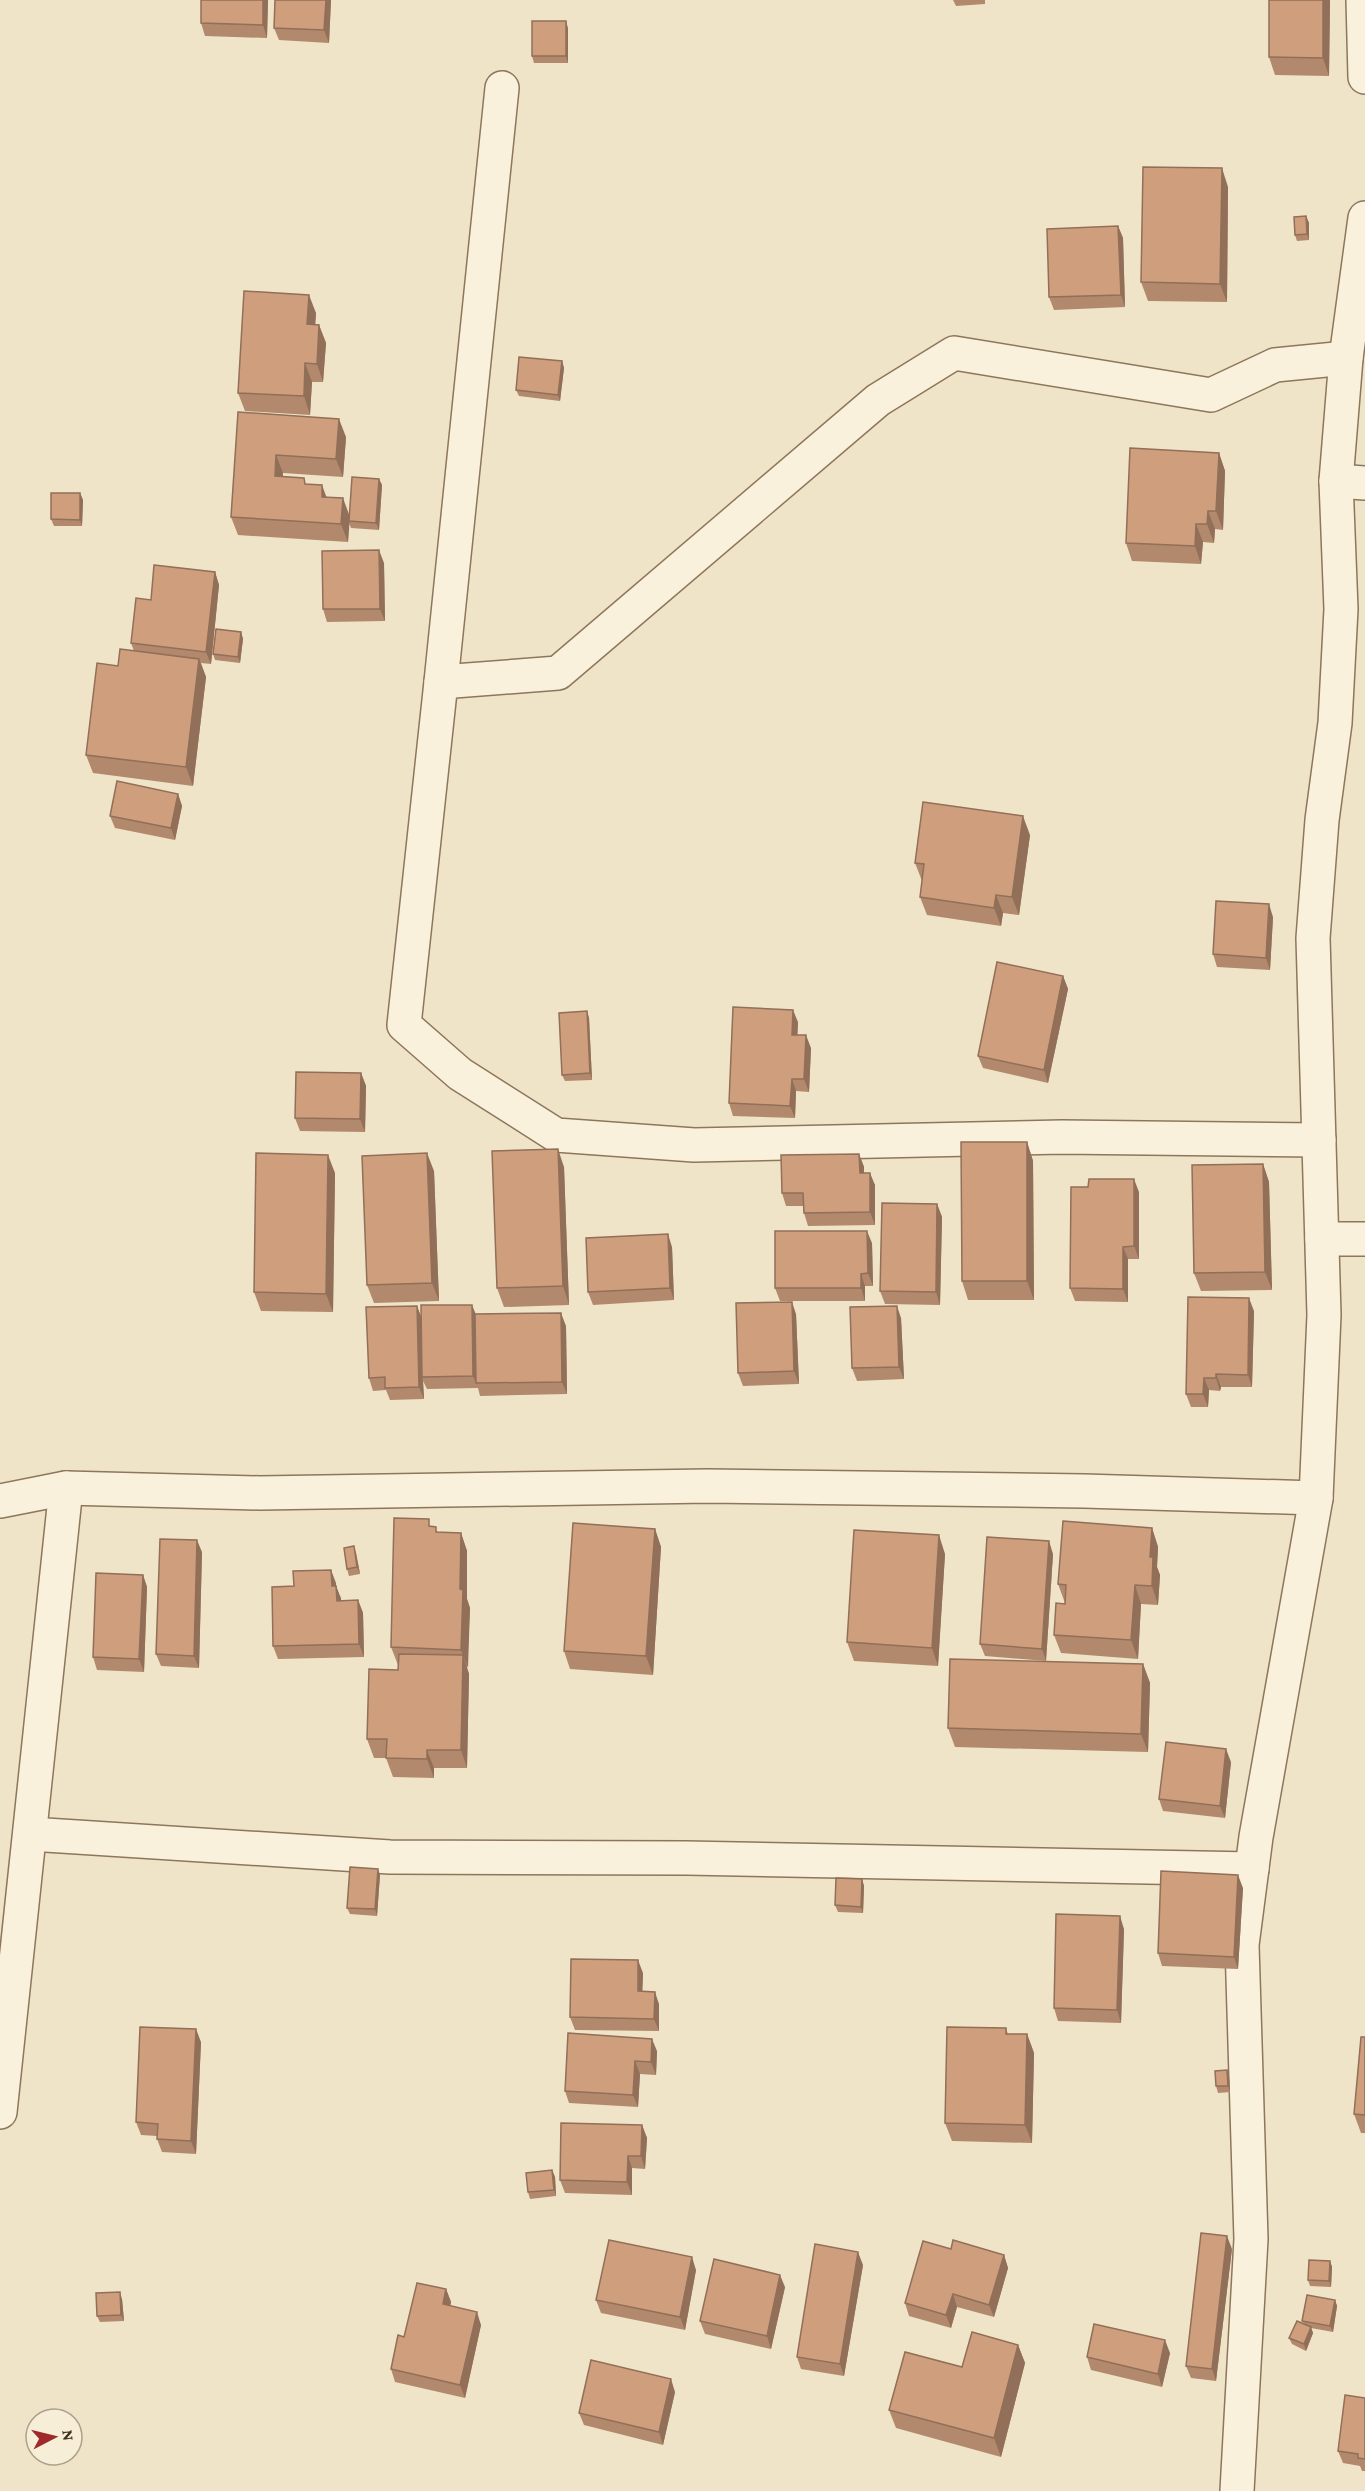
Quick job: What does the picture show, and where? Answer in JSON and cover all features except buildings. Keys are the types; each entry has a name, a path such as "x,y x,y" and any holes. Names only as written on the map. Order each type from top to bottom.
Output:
{"street":[{"path":"1364,0 1365,77"},
{"path":"502,88 404,1025 460,1074 556,1135 694,1144 1062,1137 1318,1140"},
{"path":"1237,2491 1251,2239 1242,1945 1252,1869 1316,1498 1324,1315 1313,938 1322,820 1335,723 1351,482 1346,358 1365,218"},
{"path":"441,682 558,673 878,400 954,353 1211,395 1275,365 1346,358"},
{"path":"1322,1239 1365,1239"},
{"path":"0,1501 66,1488 260,1493 708,1486 1084,1491 1316,1498"},
{"path":"0,2112 66,1488"},
{"path":"30,1834 390,1857 698,1858 1252,1869"}]}
